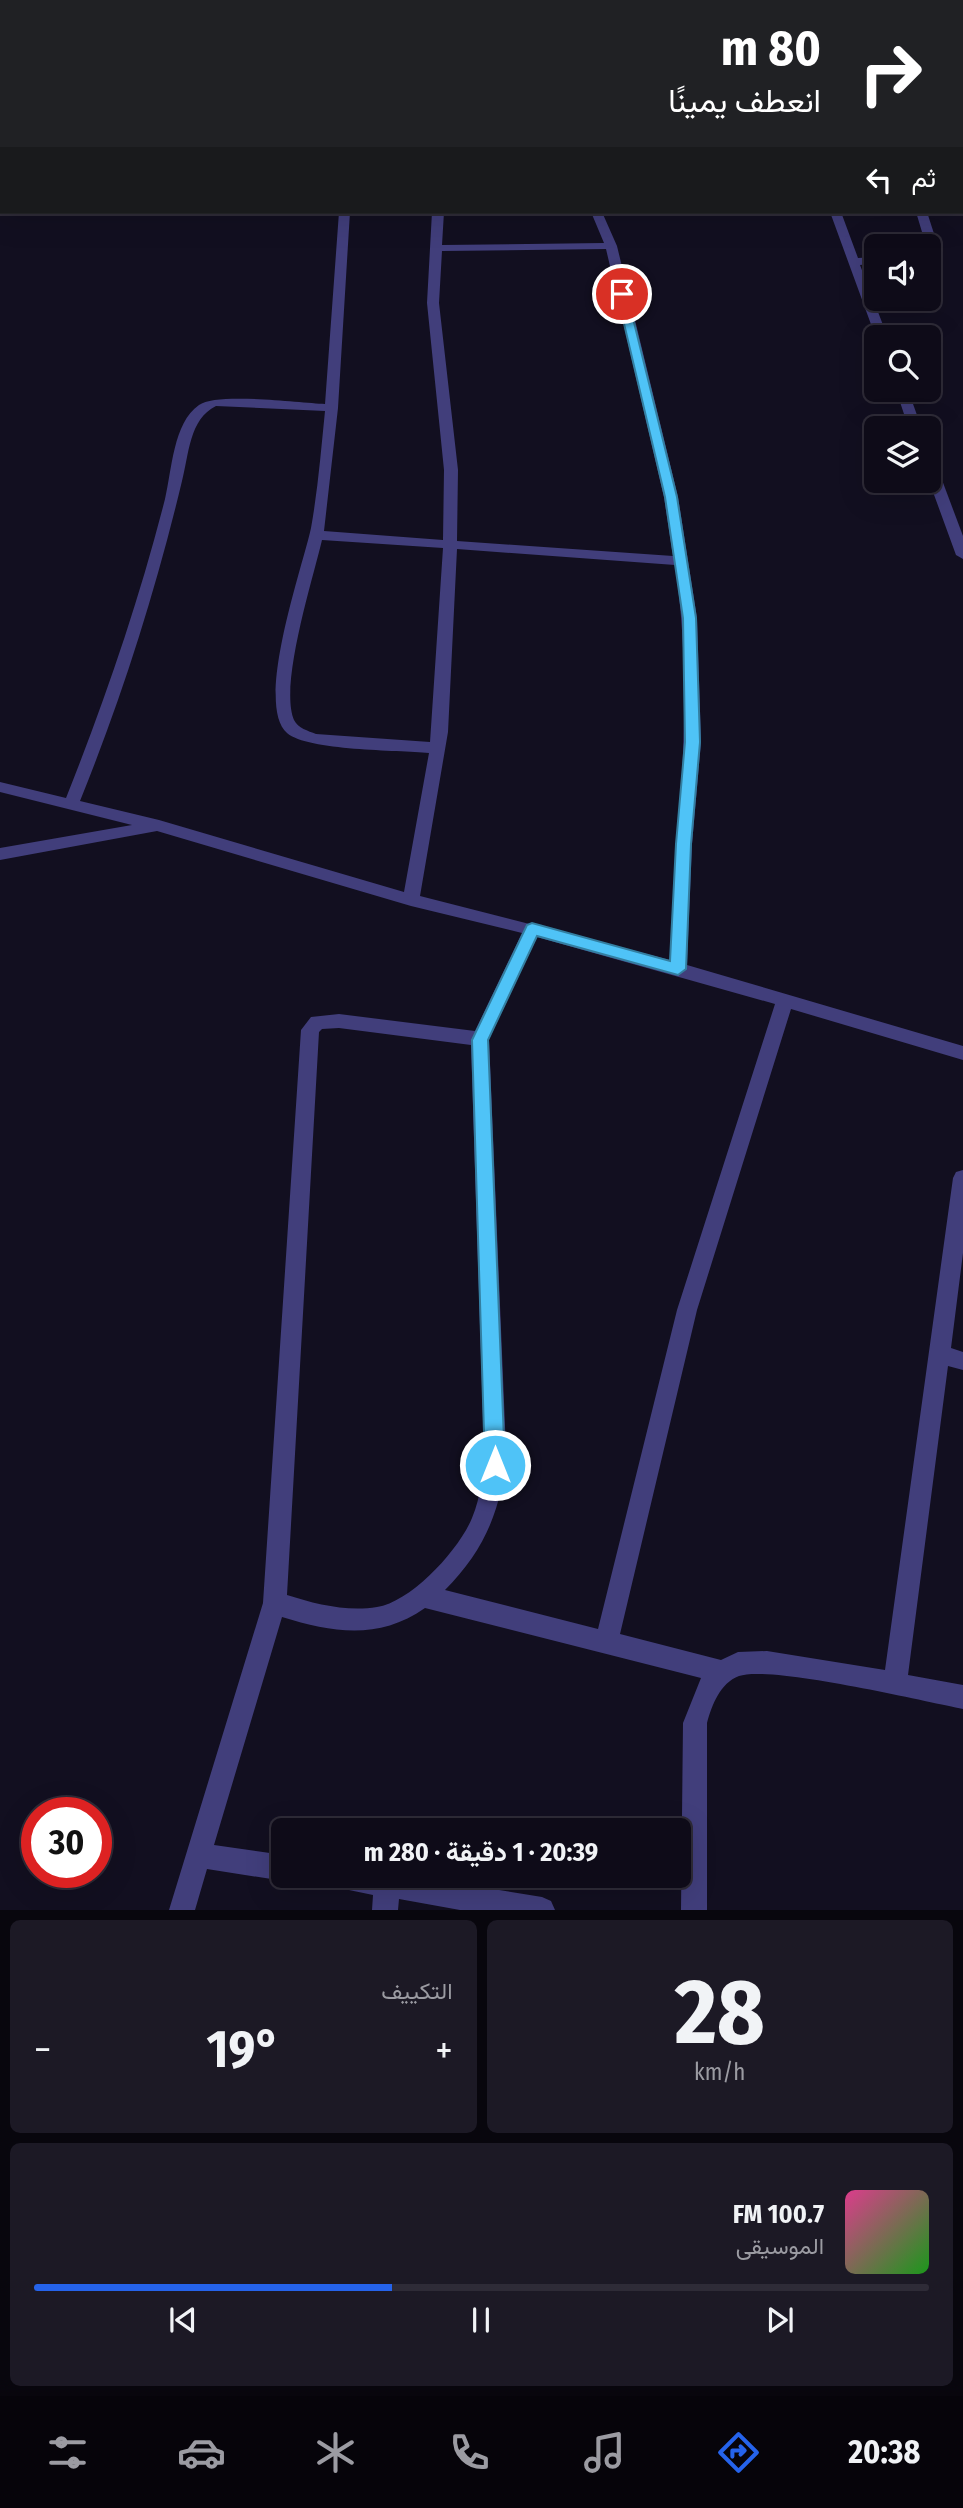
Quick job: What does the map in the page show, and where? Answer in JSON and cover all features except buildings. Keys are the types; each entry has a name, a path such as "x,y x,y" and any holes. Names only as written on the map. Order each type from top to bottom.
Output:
{"street":[{"path":"344,214 332,408 316,535 283,681 285,719 292,729 302,736 316,739 437,748"},
{"path":"411,900 440,732 450,545 452,470 433,303 438,214"},
{"path":"598,214 611,246 671,497 690,618 692,742 678,969"},
{"path":"836,214 877,325"},
{"path":"921,214 928,234"},
{"path":"435,248 611,246"},
{"path":"854,262 864,261"},
{"path":"72,802 105,724 145,598 193,417 199,409 214,402 332,408"},
{"path":"940,493 963,555"},
{"path":"316,535 682,561"},
{"path":"0,786 159,825 411,900 532,929 678,969 963,1053"},
{"path":"0,854 159,825"},
{"path":"275,1603 315,1616 377,1619 403,1611 423,1596 458,1558 478,1531 494,1481 495,1450 480,1040 532,929"},
{"path":"607,1643 687,1310 785,1001"},
{"path":"181,1909 275,1603 310,1030 317,1022 339,1021 480,1040"},
{"path":"895,1684 963,1178"},
{"path":"939,1354 963,1361"},
{"path":"423,1596 722,1672"},
{"path":"694,1909 695,1723 699,1704 722,1672 741,1662 774,1664 963,1697"},
{"path":"198,1854 271,1866"},
{"path":"364,1888 386,1897 542,1909"}],"route":[{"path":"495,1465 480,1040 532,929 678,969 692,742 690,618 671,497 622,294"}]}
